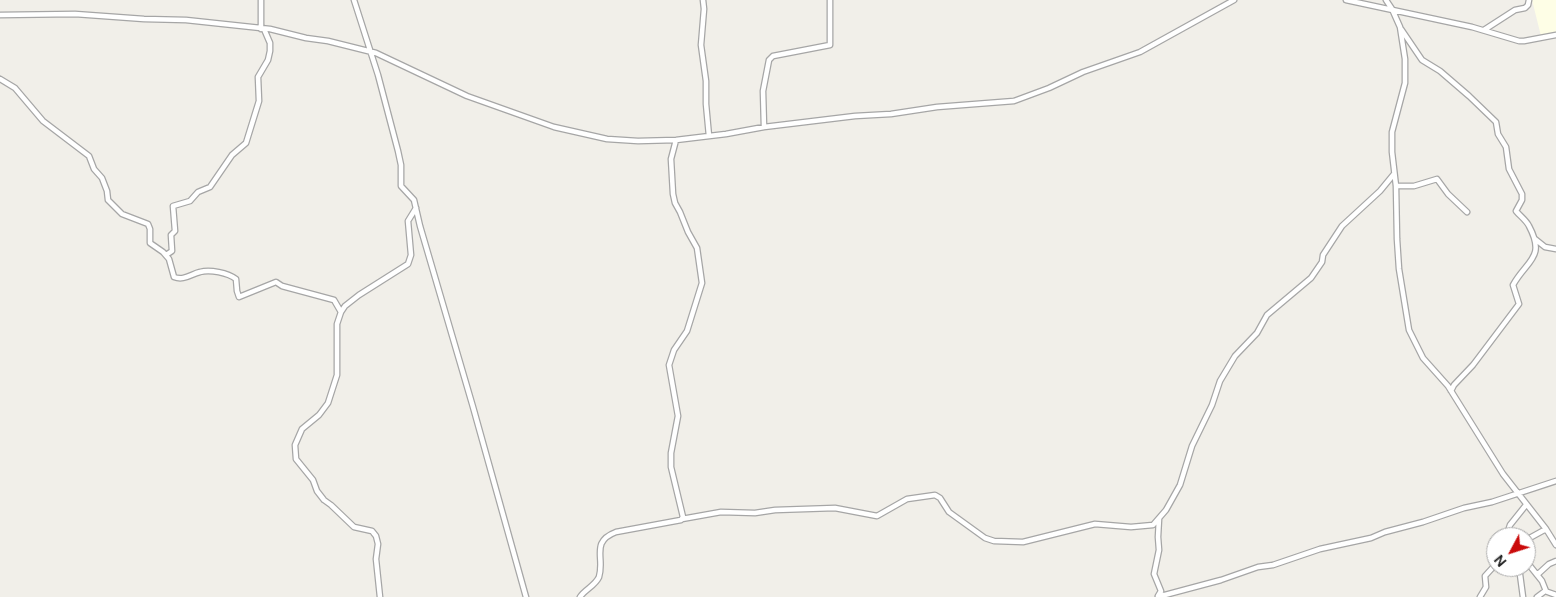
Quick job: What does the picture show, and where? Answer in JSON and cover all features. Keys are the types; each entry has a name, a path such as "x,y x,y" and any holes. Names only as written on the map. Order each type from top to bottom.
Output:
{"street":[{"path":"166,256 172,251 171,235 175,232 173,206 190,201 198,192 210,187 231,158 246,143 259,101 258,77 268,60 270,51 270,43 262,29 261,0"},
{"path":"354,0 400,160 400,186 412,198 416,208 526,597"},
{"path":"703,0 701,44 706,81 709,136"},
{"path":"764,127 763,92 769,60 773,56 829,46 830,0"},
{"path":"0,15 75,14 186,20 262,29 328,41 370,51 467,96 554,126 607,139 633,141 676,140 855,116 891,114 944,106 1014,101 1084,72 1140,52 1234,0"},
{"path":"1346,0 1484,30 1519,41 1556,35"},
{"path":"1386,0 1400,28 1422,60 1440,71 1495,121 1498,134 1506,147 1511,173 1522,194 1517,212 1527,223 1535,239 1537,250 1536,255 1513,285 1519,304 1451,391"},
{"path":"1484,30 1515,10 1525,8 1529,0"},
{"path":"1400,28 1406,76 1392,132 1392,152 1396,186 1399,262 1409,330 1423,358 1451,391 1517,494 1546,529 1556,546"},
{"path":"0,79 15,88 43,121 87,154 94,169 102,178 108,200 122,214 148,224 150,242 170,261 172,274 175,278 190,277 202,272 222,273 236,279 239,297 276,282 282,286 333,299 341,312"},
{"path":"676,140 671,160 673,194 675,205 697,248 702,283 687,330 674,350 669,365 678,416 671,467 681,505 682,519"},
{"path":"580,597 598,578 600,545 608,536 616,532 721,512 756,513 775,510 835,508 877,516 907,500 935,494 949,512 974,531 985,538 1000,541 1027,541 1096,524 1116,526 1153,525 1160,518 1180,485 1192,446 1212,405 1220,381 1235,356 1257,333 1267,315 1311,278 1342,226 1380,191 1394,174"},
{"path":"1396,186 1414,186 1437,179 1442,188 1467,212"},
{"path":"380,597 376,559 378,544 375,533 354,527 332,505 326,502 319,494 313,480 298,462 295,456 295,445 302,429 319,415 328,403 337,375 338,324 341,312 359,294 408,264 412,255 408,220 416,208"},
{"path":"1535,239 1545,246 1556,249"},
{"path":"1158,596 1221,580 1258,567 1273,565 1320,550 1371,538 1456,510 1492,502 1556,480"},
{"path":"1509,527 1526,505"},
{"path":"1158,596 1161,592 1154,574 1159,550 1160,518"},
{"path":"1536,534 1546,529"},
{"path":"1556,561 1549,564 1537,575 1546,591 1556,595"},
{"path":"1480,597 1486,587 1486,575"},
{"path":"1520,577 1523,597"},
{"path":"1537,597 1546,591"}],"shaded area":[{"path":"1532,0 1556,0 1556,32 1541,36"}]}
